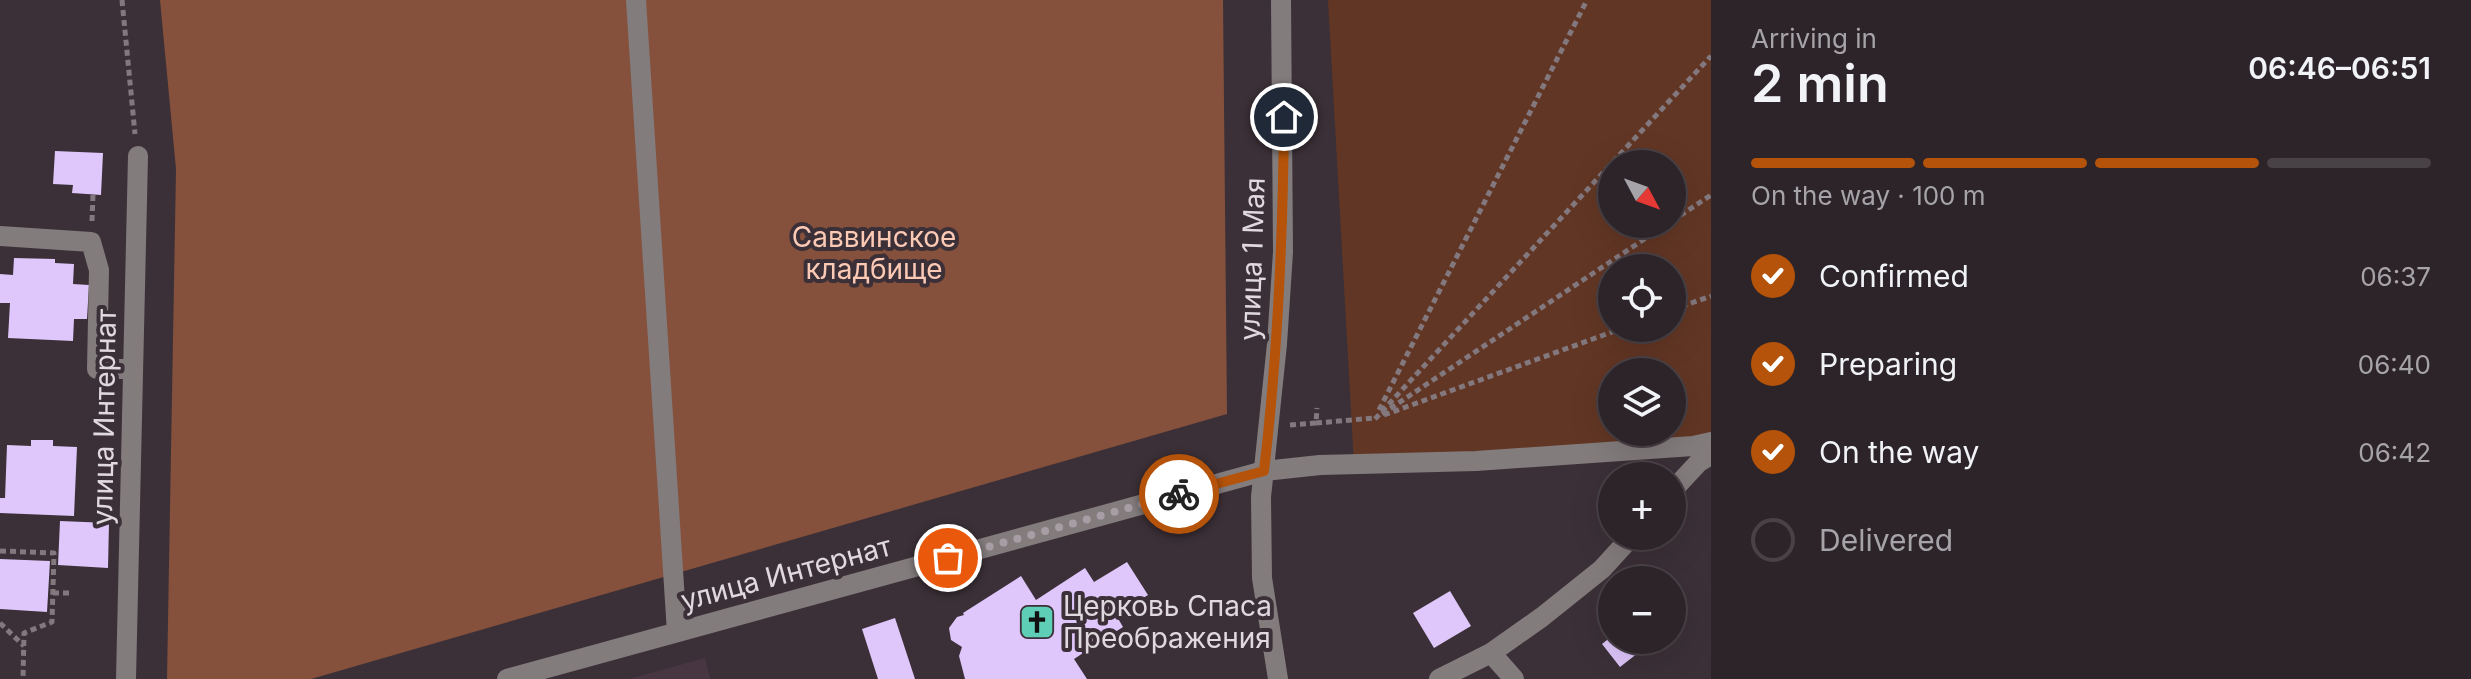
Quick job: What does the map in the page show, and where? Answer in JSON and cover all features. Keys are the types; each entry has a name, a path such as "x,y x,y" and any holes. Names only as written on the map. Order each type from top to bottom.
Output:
{"street":[{"path":"636,0 677,632"},
{"name":"улица 1 Мая","path":"1278,679 1262,578 1261,497 1276,359 1283,252 1281,0"},
{"name":"улица Интернат","path":"126,679 138,156"},
{"path":"0,236 91,242 99,270 97,369 133,369"},
{"name":"улица Интернат","path":"507,679 1264,471 1320,465 1492,460 1693,446 1711,442"},
{"path":"1686,476 1711,455"},
{"path":"1439,679 1491,653 1602,569 1619,550"},
{"path":"1491,653 1514,679"}],"path":[{"path":"122,0 138,156"},
{"path":"1375,419 1587,0"},
{"path":"1375,419 1711,56"},
{"path":"1686,212 1711,195"},
{"path":"1375,419 1646,238"},
{"path":"1686,305 1711,296"},
{"path":"1316,423 1375,419 1598,337"},
{"path":"0,551 54,553 52,622 24,633 23,679"},
{"path":"53,593 69,593"},
{"path":"0,623 24,646"}],"shaded area":[{"path":"1328,0 1711,0 1711,442 1686,444 1686,358 1598,358 1598,446 1646,446 1354,464"},
{"path":"705,658 710,679 629,679"}],"green space":[{"name":"Саввинское кладбище","path":"160,0 1223,0 1227,414 311,679 167,679 176,169"}],"building":[{"path":"55,151 103,153 101,195 72,193 73,185 53,184"},
{"path":"14,258 55,259 55,263 74,264 73,284 89,285 87,319 74,319 73,341 8,338 10,303 0,303 0,274 13,275"},
{"path":"31,440 53,440 53,446 77,447 74,516 0,513 0,498 5,498 7,445 31,446"},
{"path":"60,521 109,523 108,568 58,565"},
{"path":"0,559 50,561 47,612 0,609"},
{"name":"Церковь Спаса Преображения","path":"1127,562 1148,595 1116,615 1123,627 1074,659 1087,679 965,679 959,656 962,647 951,640 949,628 957,617 1021,576 1036,600 1085,568 1094,582"},
{"path":"1450,591 1471,626 1434,648 1413,613"},
{"path":"895,618 915,679 878,679 862,629"},
{"path":"1610,654 1637,654 1620,667"}],"way so far":[{"path":"948,558 1179,494"}],"place":[{"name":"Церковь Спаса Преображения","path":"1037,622"}],"route":[{"path":"1179,494 1264,471 1283,252 1284,117"}]}
